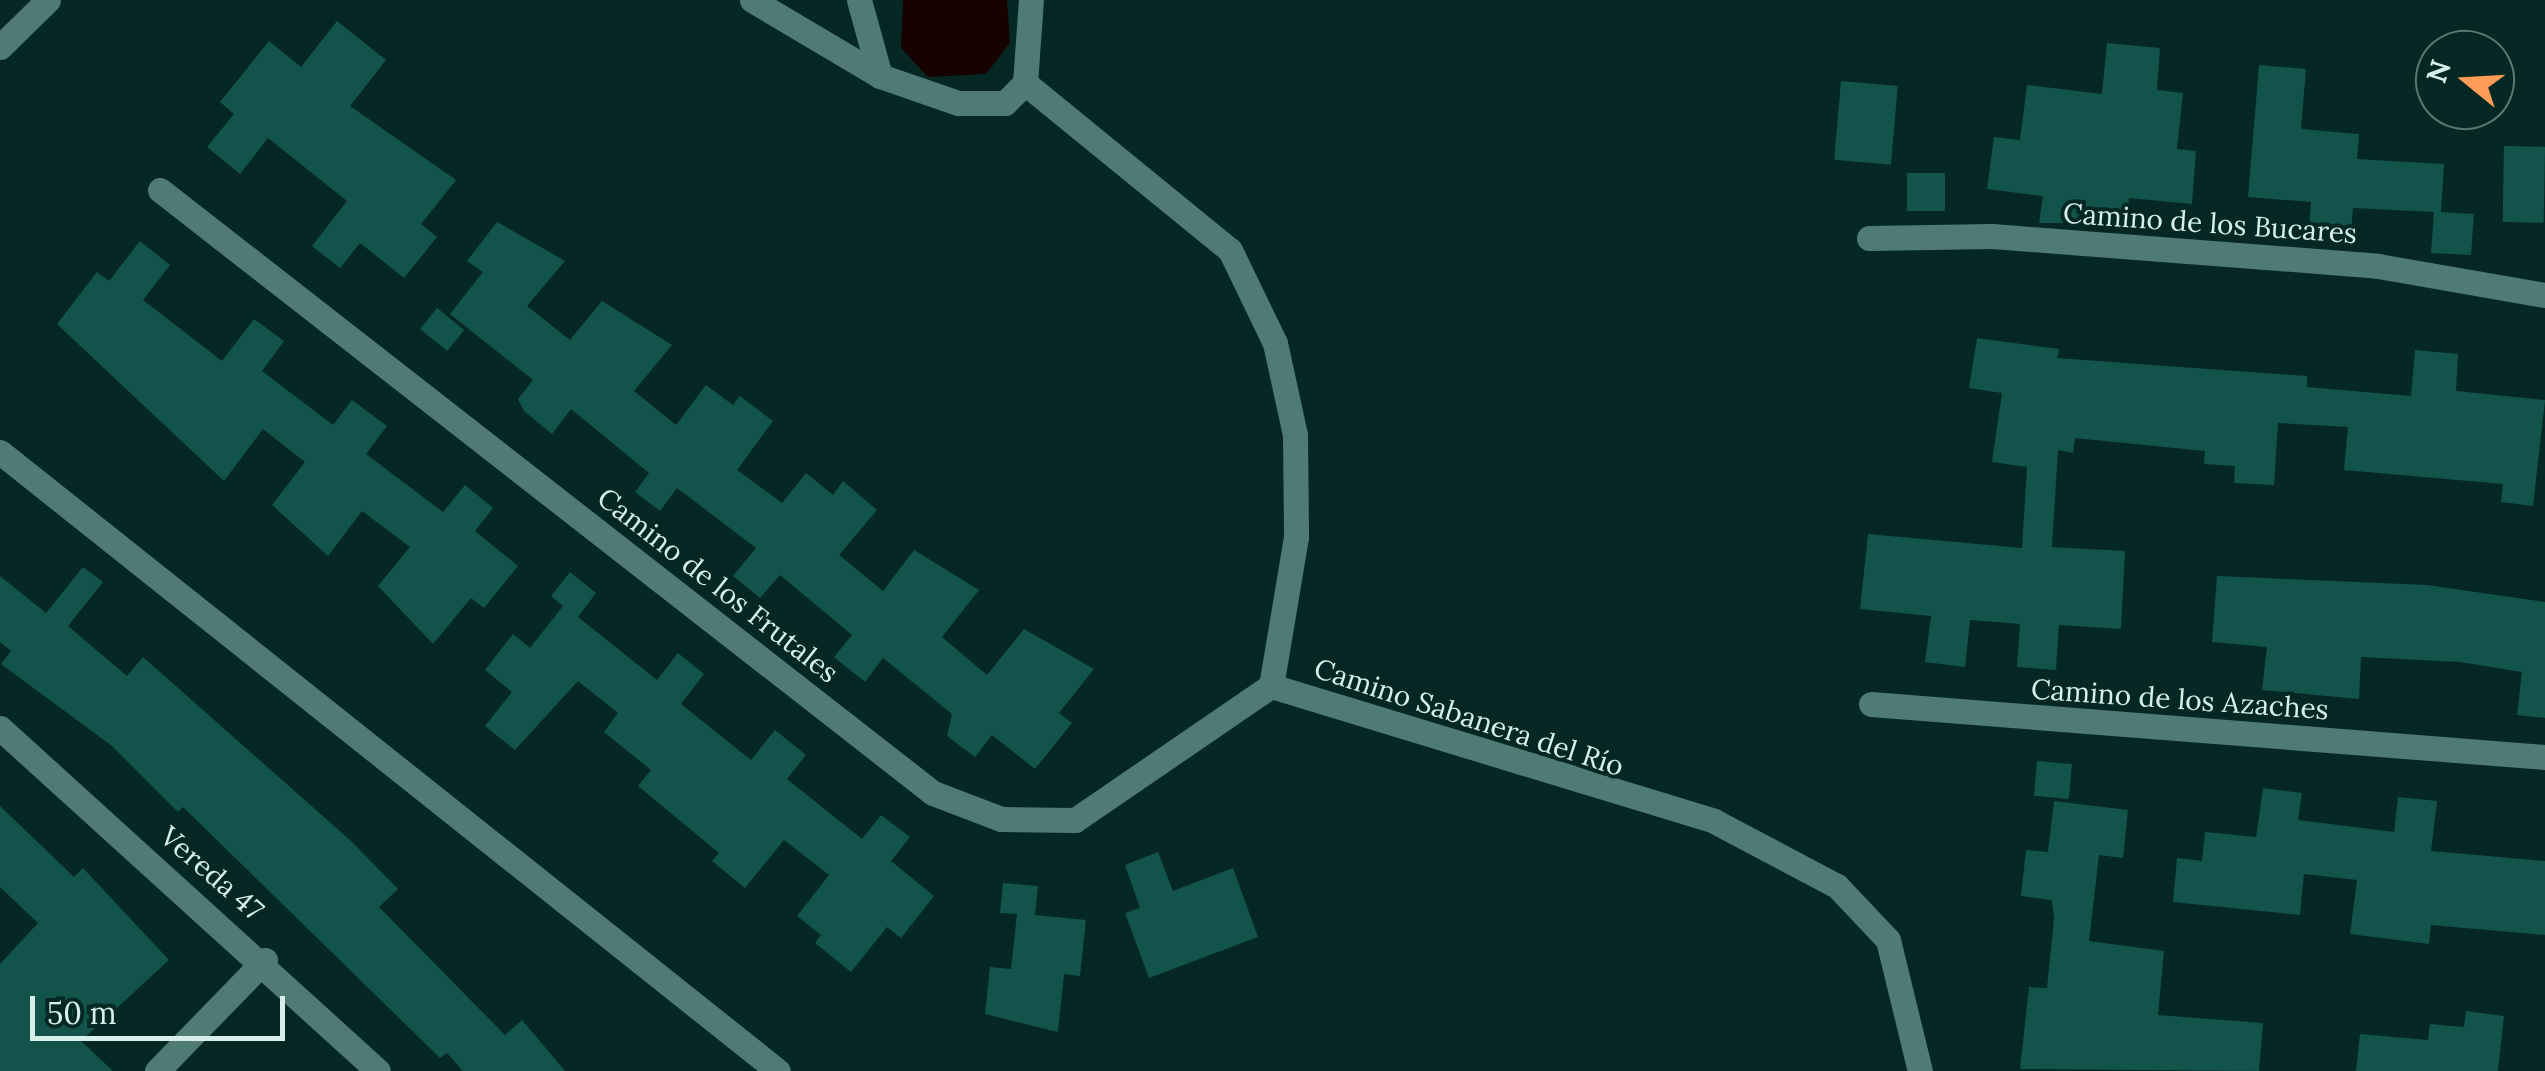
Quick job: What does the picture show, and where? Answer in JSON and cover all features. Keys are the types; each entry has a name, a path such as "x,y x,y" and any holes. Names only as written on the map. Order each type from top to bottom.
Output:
{"street":[{"path":"752,0 880,76 958,103 1005,103 1025,83 1031,0"},
{"path":"858,0 880,76"},
{"path":"0,46 46,1"},
{"name":"Camino Sabanera del Río","path":"1025,83 1230,250 1275,343 1295,435 1296,537 1271,686 1714,821 1838,886 1888,940 1920,1071"},
{"name":"Camino de los Frutales","path":"160,190 933,793 1001,820 1075,820 1271,686"},
{"name":"Camino de los Bucares","path":"1869,238 1992,236 2378,266 2545,295"},
{"path":"0,452 778,1071"},
{"name":"Camino de los Azaches","path":"1870,704 2545,757"},
{"name":"Vereda 47","path":"0,728 265,960 378,1071"},
{"path":"157,1071 265,960"}],"shaded area":[{"path":"903,0 1007,0 1010,43 986,74 928,77 901,48"}],"building":[{"path":"337,21 386,60 350,106 456,180 421,224 437,237 404,278 360,243 340,268 312,246 347,201 268,138 240,174 207,147 234,114 220,102 269,41 301,67"},
{"path":"2107,43 2160,48 2157,90 2183,93 2177,149 2196,151 2192,204 2129,198 2127,223 2039,223 2043,196 1987,189 1994,137 2020,140 2027,85 2102,94"},
{"path":"2259,65 2306,69 2301,129 2359,134 2357,159 2444,164 2441,212 2474,214 2471,255 2431,253 2434,212 2353,208 2350,243 2308,240 2311,202 2248,197"},
{"path":"1841,81 1898,86 1891,165 1834,160"},
{"path":"2504,146 2545,147 2544,223 2503,222"},
{"path":"1907,173 1945,173 1945,211 1907,211"},
{"path":"497,222 565,261 527,306 570,340 602,301 672,345 634,391 676,425 706,385 733,405 740,396 773,421 737,470 782,503 806,473 833,495 843,481 877,510 839,555 883,591 914,550 979,590 942,637 987,675 1024,629 1094,669 1059,713 1072,723 1035,769 992,735 975,757 947,736 952,714 883,658 865,682 834,657 852,635 780,575 760,598 733,576 756,548 677,488 660,511 635,492 649,473 571,409 552,434 524,411 518,399 533,380 450,314 483,272 467,261"},
{"path":"140,241 170,265 143,300 222,361 254,319 284,341 262,371 333,425 352,400 387,426 366,454 443,512 465,485 493,508 475,531 518,566 484,608 471,598 433,644 378,586 410,547 362,511 328,556 272,505 305,462 263,429 224,481 57,324 97,272 109,281"},
{"path":"437,308 464,330 447,351 420,329"},
{"path":"1977,338 2059,349 2057,358 2307,376 2307,387 2411,396 2415,350 2458,354 2456,391 2545,400 2533,506 2501,502 2503,484 2344,470 2348,427 2278,423 2274,485 2234,483 2235,466 2204,464 2205,451 2075,438 2073,453 2058,450 2052,547 2125,551 2121,629 2059,625 2056,670 2017,667 2020,624 1970,620 1965,667 1925,662 1931,616 1860,609 1868,534 2022,548 2027,467 1992,462 2002,393 1969,388"},
{"path":"83,567 103,582 68,626 127,676 143,657 350,840 398,889 379,907 505,1035 522,1020 565,1071 463,1071 447,1053 440,1058 183,807 178,812 112,746 1,664 11,651 0,642 0,576 46,613"},
{"path":"570,572 596,593 578,617 657,680 678,653 704,674 681,704 751,760 775,730 806,755 787,779 862,839 881,815 910,837 891,861 934,896 901,938 887,927 851,972 815,943 821,935 797,916 829,875 784,840 745,888 712,861 719,853 638,786 651,770 604,732 618,713 578,681 515,750 485,726 512,692 485,670 513,634 530,648 563,606 551,596"},
{"path":"2217,576 2427,585 2545,602 2545,718 2517,715 2522,672 2460,662 2361,657 2359,699 2262,690 2267,647 2212,642"},
{"path":"2037,761 2072,764 2069,799 2034,796"},
{"path":"2263,788 2302,793 2298,820 2394,832 2398,797 2437,801 2431,851 2545,861 2545,935 2431,925 2429,944 2350,934 2357,880 2304,874 2300,915 2173,902 2177,858 2202,861 2205,832 2256,837"},
{"path":"2054,801 2128,810 2123,858 2099,855 2089,941 2164,951 2158,1015 2263,1023 2259,1071 2020,1069 2029,987 2047,988 2054,919 2052,900 2021,896 2026,850 2048,852"},
{"path":"0,806 74,877 83,868 169,960 81,1041 113,1071 0,1071 0,964 38,923 0,887"},
{"path":"1158,852 1173,891 1233,868 1258,937 1149,978 1125,913 1140,908 1125,865"},
{"path":"1003,883 1038,886 1035,915 1086,920 1080,976 1064,974 1058,1032 985,1014 990,967 1011,969 1017,914 1000,913"},
{"path":"2466,1011 2504,1016 2498,1071 2356,1071 2360,1034 2428,1040 2430,1024 2464,1027"}]}
